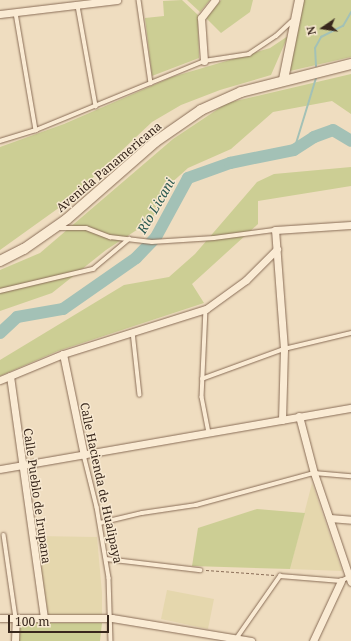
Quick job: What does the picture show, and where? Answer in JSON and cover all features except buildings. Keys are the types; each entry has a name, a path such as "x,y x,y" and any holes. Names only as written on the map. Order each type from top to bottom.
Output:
{"main road":[{"name":"Avenida Panamericana","path":"0,261 54,228 155,142 201,110 241,92 283,79 351,64"}],"street":[{"path":"0,14 78,3 117,0"},
{"path":"204,61 201,18 216,0"},
{"path":"283,79 299,0"},
{"path":"282,420 284,349 275,230 351,225"},
{"path":"0,380 63,354 206,309 246,280 277,249"},
{"name":"Calle Hacienda de Hualipaya","path":"63,354 84,455"},
{"name":"Calle Pueblo de Irupana","path":"10,376 21,465 44,619"},
{"path":"0,468 84,455 351,408"},
{"path":"299,416 314,473 351,578"},
{"path":"330,518 351,520"},
{"path":"313,641 341,581"},
{"path":"0,618 112,618 235,640 251,641"},
{"path":"15,641 16,618"}],"lane":[{"path":"139,0 151,83"},
{"path":"78,3 96,106"},
{"path":"16,12 36,130"},
{"path":"0,141 36,130 204,61 248,54 276,36 296,17"},
{"path":"54,228 86,228 94,233 129,239 168,242 275,230"},
{"path":"0,292 93,270 129,239"},
{"path":"206,309 202,397 209,432"},
{"path":"133,332 140,395"},
{"path":"202,379 284,349 351,332"},
{"name":"Calle Hacienda de Hualipaya","path":"84,455 100,523 106,559 112,618 111,641"},
{"path":"100,523 142,513 196,505 314,473 351,476"},
{"path":"4,534 16,618"},
{"path":"106,559 200,570"},
{"path":"235,640 280,576 341,581 351,578"}],"path":[{"path":"200,570 280,576"}],"shaded area":[{"path":"312,483 342,571 290,569"},
{"path":"36,536 97,537 102,593 102,617 48,615"},
{"path":"167,590 214,599 208,629 161,619"}],"green space":[{"path":"182,0 198,15 199,58 152,76 145,18 164,16 163,1"},
{"path":"187,0 210,0 200,12"},
{"path":"221,0 253,0 250,12 221,33 206,18"},
{"path":"304,0 351,0 351,57 290,71"},
{"path":"288,36 271,75 220,90 181,105 152,122 67,202 0,250 0,147 64,124 172,77 270,48"},
{"path":"351,74 351,114 332,101 273,112 231,149 188,168 169,185 152,220 106,250 52,293 0,311 0,270 40,253 173,139 227,103"},
{"path":"351,167 351,186 258,201 258,224 192,284 204,303 58,351 0,376 0,360 124,285 169,277 195,254 257,182 274,174"},
{"path":"257,509 305,513 290,569 192,566 198,528"},
{"path":"20,623 102,623 100,641 19,641"}],"waterway":[{"path":"316,66 315,48 321,37 343,26 351,12"},
{"path":"294,150 316,78"},
{"name":"Río Licani","path":"0,333 17,317 63,309 136,258 156,237 188,178 230,163 294,150 314,137 333,130 351,141"}]}
